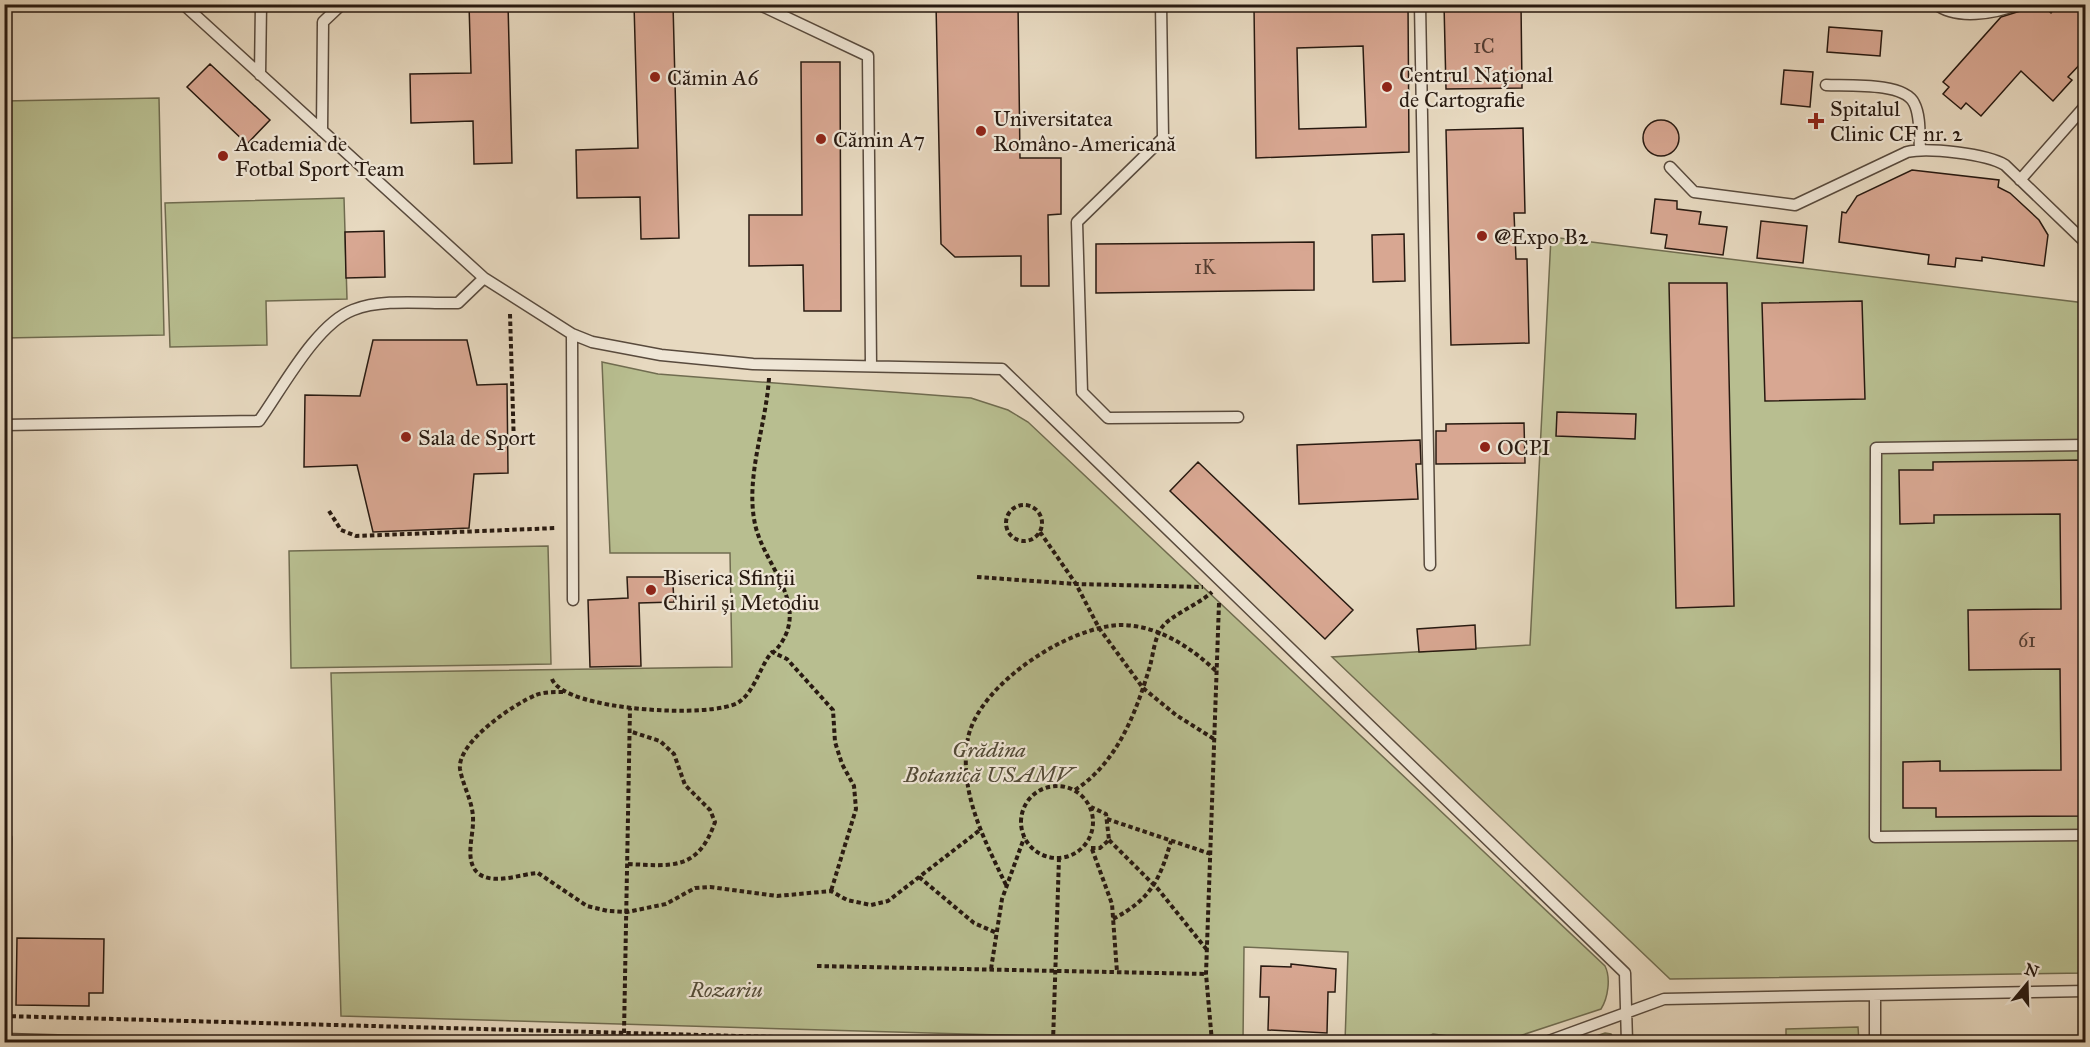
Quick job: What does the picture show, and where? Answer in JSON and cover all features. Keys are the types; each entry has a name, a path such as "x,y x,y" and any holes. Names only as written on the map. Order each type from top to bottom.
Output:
{"lane":[{"path":"183,4 484,278 572,334 592,342 661,355 770,364 1002,369 1625,974 1626,1042"},
{"path":"260,75 261,4"},
{"path":"322,131 323,22 342,4"},
{"path":"758,4 868,56 871,365"},
{"path":"1161,4 1163,138 1077,222 1082,392 1108,418 1238,417"},
{"path":"1420,4 1430,566"},
{"path":"1936,4 1954,12 1992,12 2017,4"},
{"path":"1826,85 1895,89 1909,96 1916,109 1920,149"},
{"path":"2020,180 2085,105"},
{"path":"1670,167 1694,192 1796,205 1907,152 1920,149 1992,159 2005,165 2085,243"},
{"path":"4,425 259,421 316,337 336,319 351,310 376,305 458,303 484,278"},
{"path":"572,334 573,600"},
{"path":"2085,445 1876,448 1875,837 2085,835"},
{"path":"4,959 6,838"},
{"path":"1546,1042 1664,999 2085,991"},
{"path":"1875,995 1875,1042"},
{"path":"4,1040 112,1042"}],"path":[{"path":"510,296 514,446"},
{"path":"770,364 762,438 752,479 755,524 762,547 780,577 790,603 788,625 781,645 770,654 750,690 740,701 722,708 630,708 592,703 563,692 539,694 520,702 483,731 463,753 460,768 470,796 474,820 471,861 477,873 485,877 512,877 538,873 587,906 608,911 627,912 666,904 695,888 710,887 777,896 831,891 847,900 871,904 888,901 980,830"},
{"path":"1040,532 1033,539 1026,541 1013,538 1006,526 1010,512 1023,505 1036,510 1042,522 1040,532 1076,584 1099,628 1143,688 1176,716 1214,740"},
{"path":"329,511 341,530 356,536 573,528"},
{"path":"977,577 1218,592"},
{"path":"1075,790 1089,781 1104,765 1121,739 1143,688 1162,627 1218,592"},
{"path":"1212,1042 1206,974 1218,592"},
{"path":"1006,885 980,830 965,767 969,736 975,718 1000,687 1029,663 1067,639 1099,628 1123,625 1159,634 1194,650 1217,672"},
{"path":"774,652 787,659 833,710 835,742 842,765 854,786 856,809 831,891"},
{"path":"552,679 563,692"},
{"path":"624,1033 630,708"},
{"path":"627,864 673,867 688,861 708,842 715,822 710,810 685,785 674,754 660,741 629,730"},
{"path":"1090,807 1093,830 1084,847 1071,856 1047,857 1036,852 1024,838 1020,822 1022,812 1034,794 1053,786 1075,790 1090,807 1103,812 1107,819 1109,840 1155,885 1207,951"},
{"path":"1107,819 1210,854"},
{"path":"991,969 1006,885 1024,838"},
{"path":"1084,847 1100,848 1109,840"},
{"path":"1113,920 1140,903 1155,885 1171,840"},
{"path":"1092,849 1108,891 1117,972"},
{"path":"1053,1042 1059,858"},
{"path":"919,877 974,923 996,933"},
{"path":"817,966 1206,974"},
{"path":"4,1016 960,1042"}],"green space":[{"path":"159,98 164,335 5,338 5,101"},
{"path":"344,198 347,299 266,301 267,345 170,347 165,203"},
{"path":"1551,237 2085,303 2085,973 1670,979 1332,657 1530,645"},
{"name":"Grădina Botanică USAMV","path":"602,362 658,374 971,398 1008,410 1028,422 1605,966 1608,988 1601,1009 1501,1042 1467,1042 1456,1037 1433,1034 1416,1042 1345,1042 1348,952 1244,947 1243,1042 341,1016 331,673 732,667 730,553 610,553"},
{"path":"548,546 551,664 291,668 289,551"},
{"path":"1858,1027 1859,1042 1786,1042 1786,1029"},
{"path":"1605,1033 1611,1034 1616,1042 1578,1042"}],"building":[{"path":"469,4 508,4 512,163 474,164 473,121 411,123 410,74 471,73"},
{"name":"Cămin A6","path":"634,4 673,4 679,238 641,239 640,197 577,198 576,150 638,148"},
{"path":"936,4 1018,4 1020,158 1061,158 1061,214 1048,215 1049,286 1021,286 1021,256 955,257 941,244"},
{"name":"Centrul Național de Cartografie","path":"1408,4 1409,152 1256,158 1254,7","holes":["1363,46 1366,127 1299,129 1297,48"]},
{"path":"1444,4 1521,4 1522,88 1446,89"},
{"path":"2024,4 2041,4 2051,13 2058,4 2085,4 2085,59 2068,77 2072,80 2053,101 2021,71 1981,116 1966,103 1961,109 1943,94 1949,87 1943,82 2001,17 2020,11"},
{"path":"1829,27 1882,31 1880,56 1827,52"},
{"name":"Cămin A7","path":"801,62 840,62 841,311 804,311 803,265 749,266 749,215 802,215"},
{"path":"210,64 270,120 247,144 187,87"},
{"path":"1784,70 1813,72 1810,107 1781,104"},
{"path":"1661,120 1674,125 1679,138 1674,151 1661,156 1648,151 1643,138 1648,125"},
{"name":"@Expo B2","path":"1523,128 1525,213 1514,213 1516,259 1527,259 1529,343 1451,345 1446,130"},
{"path":"1912,170 1999,180 1998,187 2010,193 2039,220 2048,235 2044,266 1982,257 1982,261 1956,258 1955,267 1928,264 1929,255 1839,242 1842,212 1846,213 1857,196"},
{"path":"1655,199 1677,201 1677,209 1701,212 1699,224 1727,227 1723,255 1665,248 1667,235 1651,233"},
{"path":"1761,221 1807,226 1803,263 1757,258"},
{"path":"384,231 385,277 346,278 345,232"},
{"path":"1404,234 1405,281 1373,282 1372,235"},
{"path":"1314,242 1314,290 1096,293 1096,244"},
{"path":"1669,283 1727,283 1734,606 1676,608"},
{"path":"1862,301 1865,399 1765,401 1762,303"},
{"name":"Sala de Sport","path":"373,340 467,340 477,385 507,384 508,473 474,474 469,528 373,532 357,465 304,467 305,395 360,396"},
{"path":"1557,412 1636,414 1635,439 1556,436"},
{"name":"OCPI","path":"1524,423 1525,463 1436,464 1436,431 1446,431 1446,424"},
{"path":"1420,440 1421,464 1416,464 1418,499 1299,504 1297,445"},
{"path":"2085,460 2085,816 1936,817 1936,808 1903,808 1903,762 1940,761 1940,771 2061,770 2060,669 1969,670 1968,610 2061,609 2060,514 1934,515 1934,523 1900,524 1899,470 1933,470 1933,462"},
{"path":"1198,462 1353,610 1325,639 1170,491"},
{"path":"627,577 665,577 673,585 674,602 639,603 641,666 590,667 588,600 628,598"},
{"path":"1475,625 1476,649 1419,652 1417,629"},
{"path":"17,938 104,939 103,993 89,993 89,1006 16,1005"},
{"path":"1291,964 1336,969 1335,992 1328,992 1327,1033 1268,1030 1269,997 1260,997 1261,966 1291,967"}],"place":[{"name":"Cămin A6","path":"655,77"},
{"name":"Centrul Național de Cartografie","path":"1387,87"},
{"name":"Spitalul Clinic CF nr. 2","path":"1816,121"},
{"name":"Universitatea Româno-Americană","path":"981,131"},
{"name":"Cămin A7","path":"821,139"},
{"name":"Academia de Fotbal Sport Team","path":"223,156"},
{"name":"@Expo B2","path":"1482,236"},
{"name":"Sala de Sport","path":"406,437"},
{"name":"OCPI","path":"1485,447"},
{"name":"Biserica Sfinții Chiril și Metodiu","path":"651,590"}],"park label":[{"name":"Rozariu","path":"726,989"}]}
